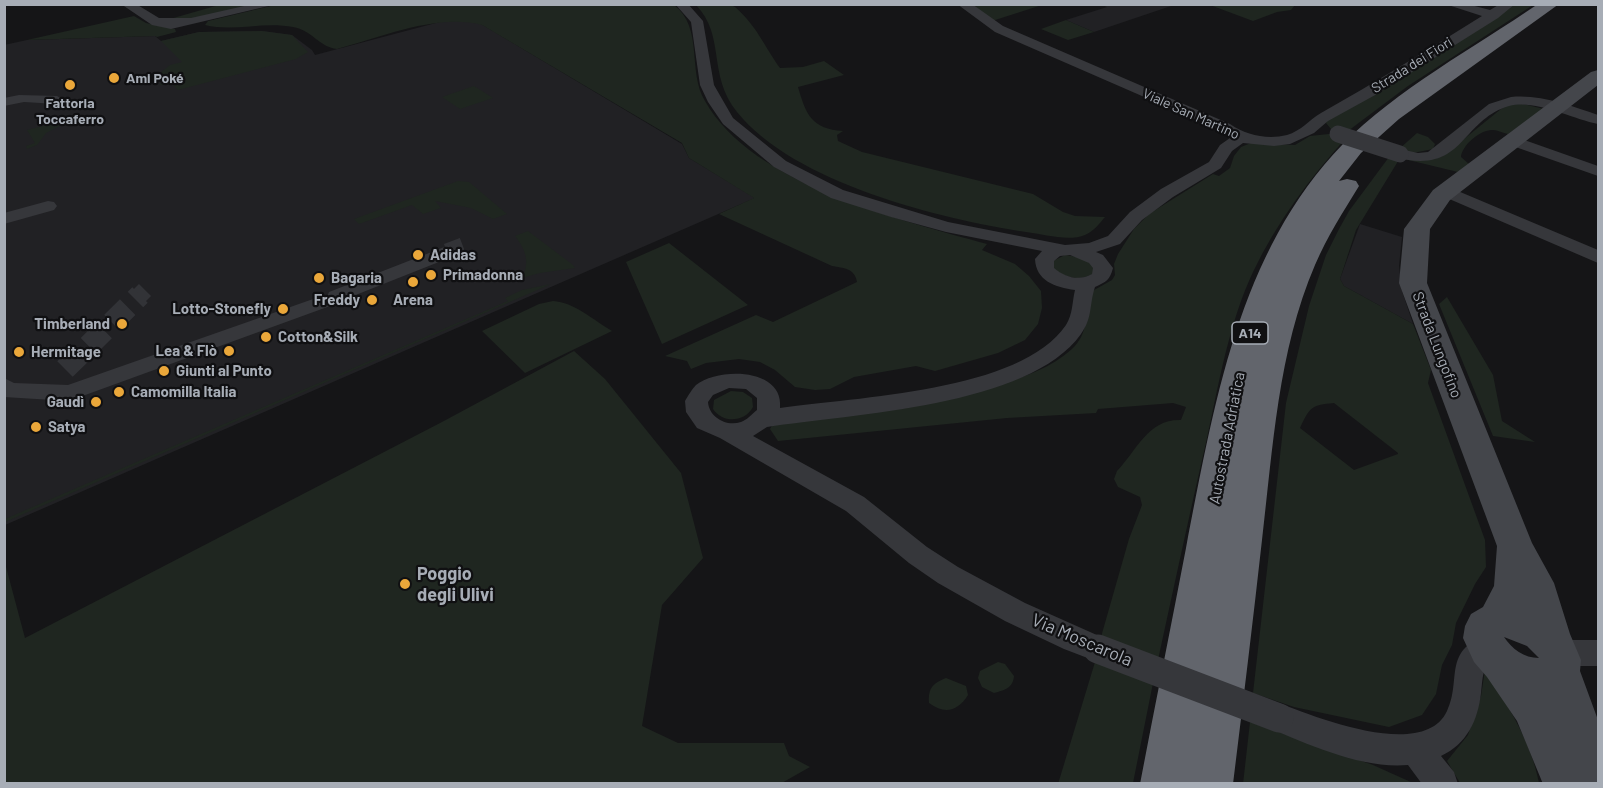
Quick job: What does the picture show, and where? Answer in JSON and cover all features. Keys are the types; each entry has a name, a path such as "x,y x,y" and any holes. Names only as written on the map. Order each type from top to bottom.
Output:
{"highway":[{"name":"Autostrada Adriatica","path":"1164,783 1211,516 1243,359 1262,294 1283,245 1312,196 1341,160 1374,128 1405,103 1551,4"},
{"name":"Autostrada Adriatica","path":"1209,783 1256,444 1268,381 1289,297 1311,244 1340,196 1363,165 1398,130 1447,92 1573,4"}],"main road":[{"name":"Strada Lungofino","path":"1586,783 1584,744 1535,583 1515,546 1413,283 1417,229 1446,191 1599,76"},
{"name":"Strada Lungofino","path":"1495,643 1514,586 1515,546"},
{"path":"1556,656 1531,627 1513,620 1495,643 1533,708 1566,783"}],"street":[{"path":"127,4 156,22 187,25 271,4"},
{"path":"681,4 697,21 707,85 728,121 749,141 780,164 837,194 946,227 998,246 1070,283 1088,283 1101,277 1103,268 1118,249 1128,226"},
{"path":"1451,4 1494,15"},
{"name":"Strada dei Fiori","path":"1315,126 1323,118 1372,91 1509,4"},
{"name":"Viale San Martino","path":"969,5 999,29 1225,128 1240,138 1281,141 1290,139 1315,126"},
{"path":"17,100 57,100"},
{"path":"1315,126 1400,154 1420,158 1432,155 1485,114 1504,103 1525,101 1557,107 1599,120"},
{"path":"1066,338 1070,322 1068,308 1063,292 1049,273 1044,259 1048,255 1107,244 1114,240 1136,216 1215,165 1226,148 1240,138"},
{"path":"1513,141 1599,171"},
{"path":"1446,191 1599,257"},
{"path":"4,219 48,206"},
{"path":"946,227 1070,250 1096,259 1103,268"},
{"path":"4,385 8,390 69,393 274,321 447,252"},
{"path":"848,406 801,403 766,393 754,384 736,380 717,383 702,392 696,405 700,419 716,429 727,431 747,429 762,421 936,394 986,382 1036,363 1066,338 1081,317 1083,292 1088,283"},
{"path":"766,393 770,406 762,421 778,462"},
{"name":"Via Moscarola","path":"727,431 855,504 918,555 948,575 1015,612 1074,640 1330,737 1374,748 1416,750 1430,747 1440,741 1457,724 1466,695 1472,661 1495,643"},
{"path":"1556,656 1599,653"},
{"path":"1416,750 1442,783"}],"shaded area":[{"path":"279,4 674,5 689,25 697,77 705,101 727,130 757,155 792,177 831,195 913,223 987,244 982,250 1015,264 1041,291 1042,308 1038,324 1025,340 998,353 935,371 916,366 854,377 830,389 815,390 795,387 775,370 760,362 739,359 706,363 691,369 687,361 665,356 756,315 773,322 857,282 856,277 851,271 832,266 719,214 754,198 689,158 682,143 482,25 465,22 428,24 337,49 325,45 305,31 282,25 216,27 205,25 208,21"},
{"path":"983,4 1042,5 992,21 973,7"},
{"path":"219,5 258,5 203,18 170,19"},
{"path":"696,5 735,7 755,29 780,68 803,67 824,61 844,75 798,87 808,113 817,124 832,130 843,131 837,135 838,141 862,152 1033,194 1063,212 1075,216 1105,217 1088,234 1071,238 991,226 953,218 871,194 831,178 794,159 762,137 737,112 728,98 722,84 711,30"},
{"path":"1102,5 1174,5 1094,32 1066,20 1107,7"},
{"path":"1210,5 1295,5 1291,10 1277,12 1253,21"},
{"path":"1513,5 1533,5 1408,86 1344,134 1331,129 1326,123 1329,118"},
{"path":"466,15 682,144 689,158 755,198 5,525 4,45 27,40 155,36 161,41 199,32 262,31 292,35 312,50 315,55"},
{"path":"134,16 146,23 175,29 176,32 157,37 27,40"},
{"path":"1066,20 1094,32 1068,40 1041,29"},
{"path":"262,31 292,35 308,52 296,59 178,90 173,85 159,85 163,81 154,78 170,65 182,62 161,41 199,32"},
{"path":"474,86 493,98 460,109 442,97"},
{"path":"1519,103 1544,109 1508,134 1488,130 1478,135 1462,152 1461,157 1469,164 1458,172 1400,158 1356,230 1340,279 1344,286 1413,324 1431,370 1428,383 1485,540 1486,567 1456,623 1452,645 1442,665 1436,694 1422,715 1389,727 1294,707 1253,693 1286,403 1309,306 1326,255 1349,211 1392,153 1426,160 1443,156 1510,104","holes":["1334,403 1398,453 1354,470 1300,428 1312,408"]},
{"path":"78,117 46,133 37,145 27,149 26,146 35,143 27,130"},
{"path":"1417,133 1428,137 1435,144 1433,149 1413,153 1398,150"},
{"path":"1329,134 1346,138 1319,169 1283,218 1253,272 1237,312 1220,375 1158,660 1101,637 1129,539 1142,505 1140,497 1118,487 1114,479 1117,471 1144,437 1160,424 1181,420 1186,407 1173,403 1098,409 1096,413 1007,418 778,441 770,429 773,424 994,385 1016,379 1055,361 1072,349 1081,337 1086,323 1087,294 1112,280 1118,254 1134,229 1149,214 1213,174 1219,176 1230,168 1234,156 1241,147 1251,143 1295,145 1310,136"},
{"path":"458,181 469,182 507,214 493,219 471,208 435,201 441,208 423,214 412,205 359,224 354,219"},
{"path":"1360,224 1402,237 1399,266 1402,291 1413,324 1344,286 1340,279"},
{"path":"528,231 575,268 522,278 526,267 526,256 515,236"},
{"path":"669,243 748,305 662,344 626,262"},
{"path":"1065,255 1084,258 1095,268 1093,274 1076,278 1052,268 1053,261"},
{"path":"551,284 5,522 5,519 508,301 505,298 522,290"},
{"path":"1447,297 1493,375 1502,421 1535,442 1493,436 1439,304"},
{"path":"553,301 576,308 612,331 525,373 482,331 539,304"},
{"name":"Poggio degli Ulivi","path":"574,351 605,379 681,473 703,558 662,605 642,726 678,743 784,743 789,756 810,767 780,784 5,783 5,563 25,638"},
{"path":"731,391 743,392 752,398 753,407 745,416 728,419 717,414 713,409 714,400"},
{"path":"998,662 1005,664 1014,676 1010,686 994,693 982,687 978,678 980,671"},
{"path":"1095,662 1153,683 1133,783 1058,784"},
{"path":"1485,670 1524,738 1539,783 1460,783 1447,761 1468,735 1481,696"},
{"path":"946,678 966,686 968,695 960,705 946,710 929,703 929,693 932,687"},
{"path":"1250,722 1373,765 1413,783 1243,784"}],"tunnel":[{"path":"447,252 468,244"},
{"path":"140,295 145,290"},
{"path":"65,369 140,295"}],"place":[{"name":"Ami Poké","path":"114,78"},
{"name":"Fattoria Toccaferro","path":"70,85"},
{"name":"Adidas","path":"418,255"},
{"name":"Primadonna","path":"431,275"},
{"name":"Bagaria","path":"319,278"},
{"name":"Arena","path":"413,282"},
{"name":"Freddy","path":"372,300"},
{"name":"Lotto-Stonefly","path":"283,309"},
{"name":"Timberland","path":"122,324"},
{"name":"Cotton&Silk","path":"266,337"},
{"name":"Lea & Flò","path":"229,351"},
{"name":"Hermitage","path":"19,352"},
{"name":"Giunti al Punto","path":"164,371"},
{"name":"Camomilla Italia","path":"119,392"},
{"name":"Gaudì","path":"96,402"},
{"name":"Satya","path":"36,427"},
{"name":"Poggio degli Ulivi","path":"405,584"}]}
